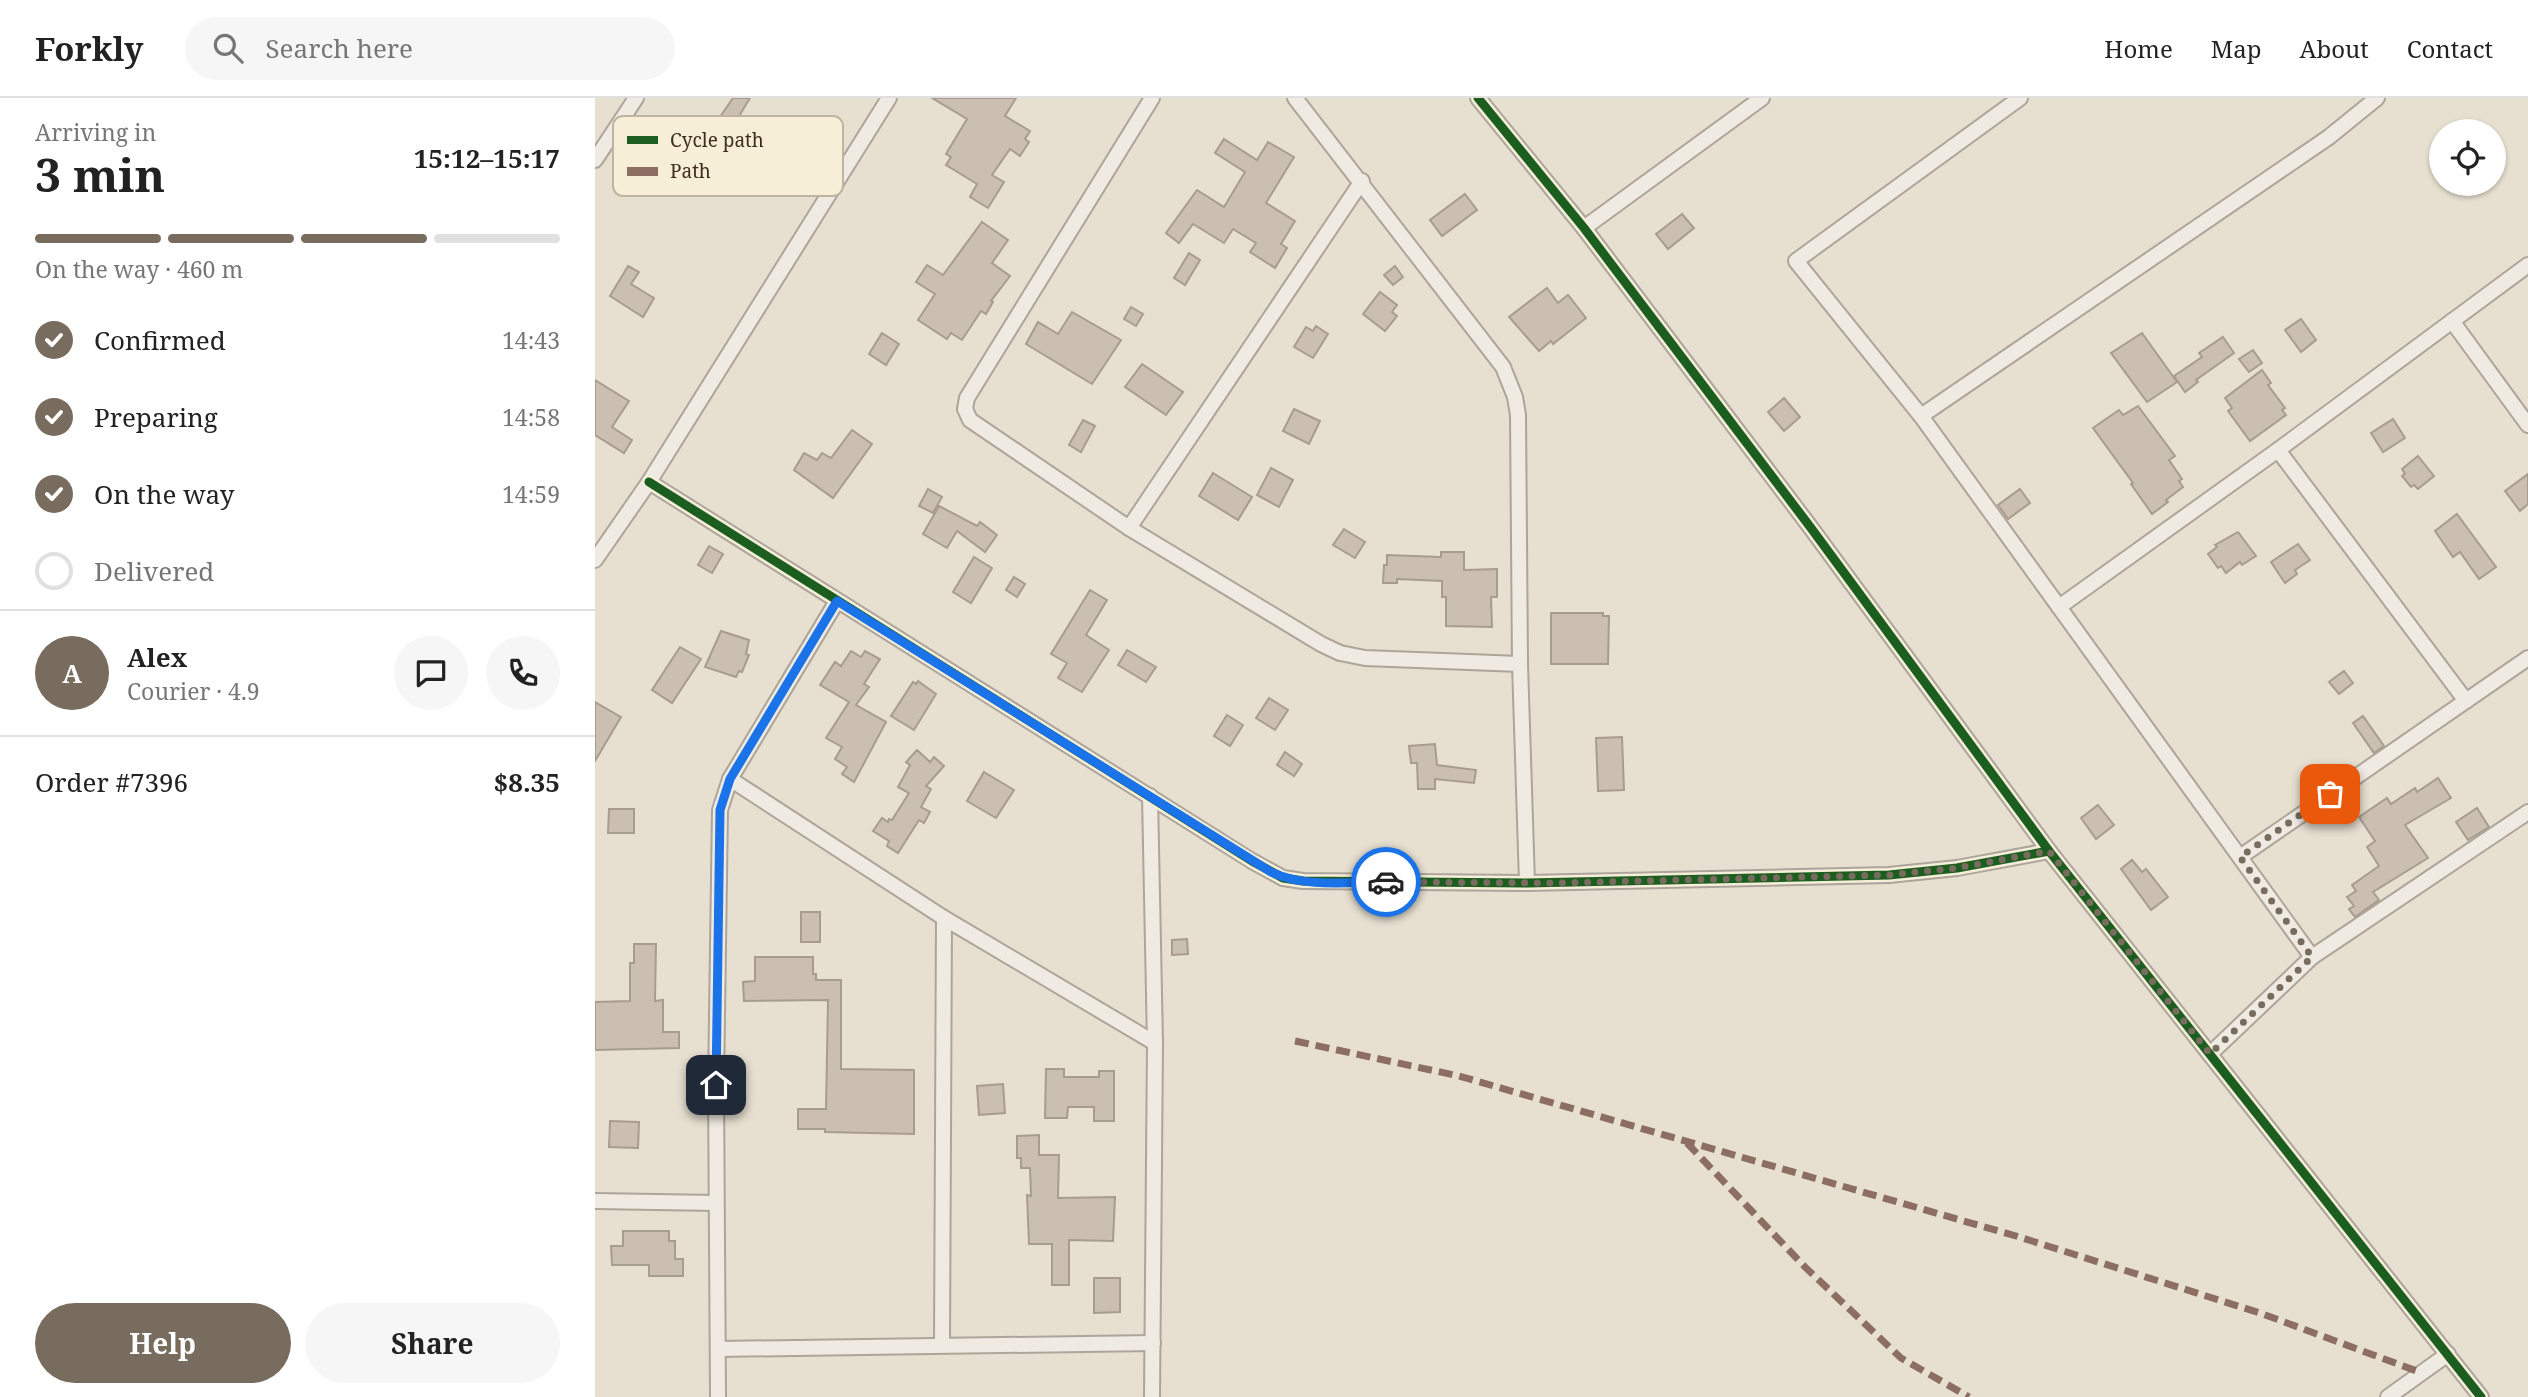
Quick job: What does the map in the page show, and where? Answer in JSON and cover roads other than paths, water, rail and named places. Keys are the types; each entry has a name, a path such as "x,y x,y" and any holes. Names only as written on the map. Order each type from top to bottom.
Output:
{"street":[{"path":"624,116 636,98"},
{"path":"843,172 889,98"},
{"path":"1152,98 966,404 970,419 1129,528 1340,653 1365,658 1520,664"},
{"path":"1295,98 1362,181 1503,367 1515,397 1518,415 1520,664 1527,883"},
{"path":"1478,98 1584,228 1819,539 2049,851 2482,1396"},
{"path":"1584,228 1762,98"},
{"path":"2020,98 1796,261 1921,416 2312,957"},
{"path":"1921,416 2329,137 2377,98"},
{"path":"595,160 613,133"},
{"path":"1129,528 1362,181"},
{"path":"595,560 649,482 828,196"},
{"path":"2059,607 2278,450 2528,265"},
{"path":"2452,321 2528,425"},
{"path":"2278,450 2466,701"},
{"path":"649,482 1283,878 1303,881 1527,883 1889,875 1957,868 2049,851"},
{"path":"718,1397 716,1203 720,810 730,779 837,601"},
{"path":"2240,857 2528,658"},
{"path":"730,779 944,918 1155,1043"},
{"path":"1150,796 1155,1043 1152,1397"},
{"path":"2210,1054 2312,957 2528,812"},
{"path":"942,1345 944,918"},
{"path":"595,1201 716,1203"},
{"path":"717,1349 1153,1343"},
{"path":"2388,1397 2448,1354"}]}
